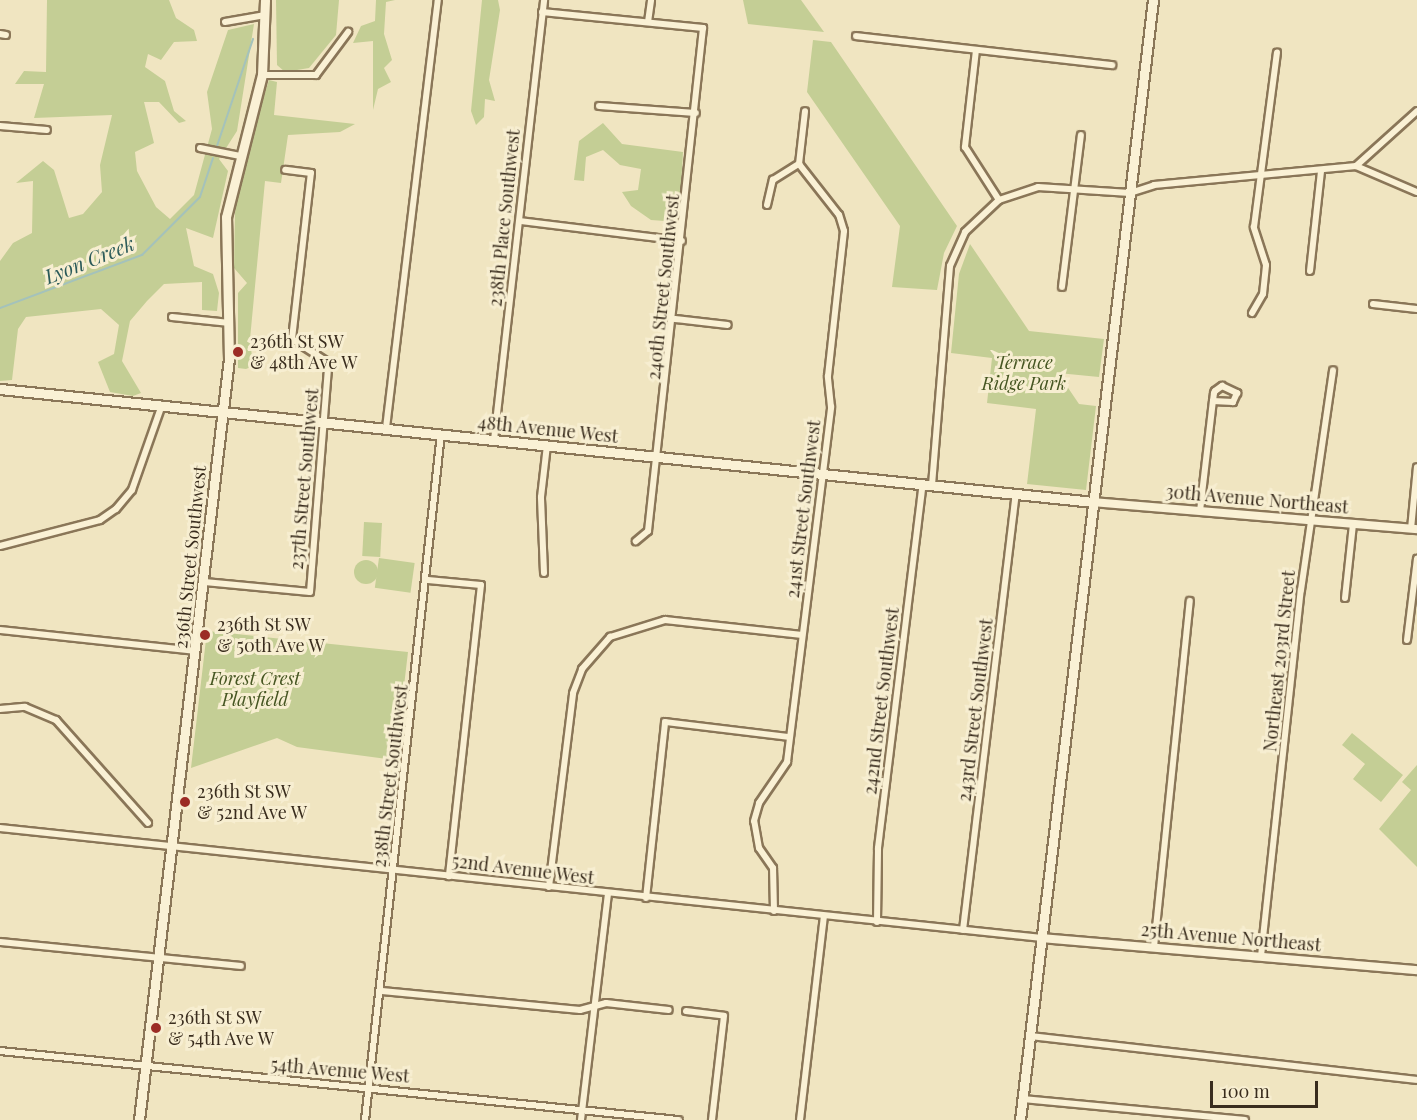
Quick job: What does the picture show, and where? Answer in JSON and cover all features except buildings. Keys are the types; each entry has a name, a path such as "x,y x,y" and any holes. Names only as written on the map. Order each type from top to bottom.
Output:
{"main road":[{"name":"236th Street Southwest","path":"139,1120 224,412 230,323 226,217 262,75 265,0"},
{"path":"1020,1120 1153,0"},
{"name":"48th Avenue West","path":"0,389 1093,502"}],"street":[{"path":"386,428 438,0"},
{"name":"238th Place Southwest","path":"494,440 544,0"},
{"path":"542,12 648,22 651,0"},
{"path":"225,22 265,15"},
{"name":"240th Street Southwest","path":"636,541 648,531 675,320 703,28 648,22"},
{"path":"262,75 316,75 348,32"},
{"path":"856,36 1112,65"},
{"path":"976,50 965,147 999,200 1038,187 1130,193 1154,185 1321,172 1356,166 1417,111"},
{"path":"1252,313 1263,294 1266,266 1254,227 1276,53"},
{"path":"598,106 696,113"},
{"path":"767,204 773,180 799,164 805,111"},
{"path":"0,126 46,130"},
{"path":"1062,288 1081,135"},
{"path":"200,148 240,156"},
{"name":"241st Street Southwest","path":"774,911 773,868 759,848 754,820 759,802 781,775 789,737 823,474 844,231 839,215 799,164"},
{"path":"1356,166 1417,192"},
{"name":"237th Street Southwest","path":"205,582 310,592 327,423 326,361 295,345 291,330 311,173 285,170"},
{"path":"1310,271 1321,172"},
{"name":"242nd Street Southwest","path":"878,922 878,848 928,484 950,266 965,232 999,200"},
{"path":"519,221 682,241"},
{"path":"1373,304 1417,309"},
{"path":"172,317 230,323"},
{"path":"675,320 728,326"},
{"name":"Northeast 203rd Street","path":"1261,956 1311,521 1333,370"},
{"path":"1200,511 1213,401"},
{"path":"0,546 100,520 116,510 132,490 162,405"},
{"name":"238th Street Southwest","path":"365,1120 382,991 428,580 441,434"},
{"path":"544,573 541,497 547,445"},
{"path":"1414,529 1417,467"},
{"name":"243rd Street Southwest","path":"963,930 1016,494"},
{"name":"30th Avenue Northeast","path":"1093,502 1414,529"},
{"path":"1345,598 1353,524"},
{"path":"1407,640 1417,559"},
{"path":"428,580 481,585 449,876"},
{"path":"1154,947 1190,601"},
{"path":"549,887 573,693 582,669 610,637 665,620 802,635"},
{"path":"0,630 196,651"},
{"path":"0,709 25,707 56,720 148,823"},
{"path":"646,898 665,722 789,737"},
{"name":"52nd Avenue West","path":"0,828 172,849 395,870 1042,938"},
{"path":"581,1120 608,894"},
{"path":"800,1120 824,916"},
{"name":"25th Avenue Northeast","path":"1042,938 1417,970"},
{"path":"0,942 241,966"},
{"path":"382,991 594,1008 606,1003 669,1010"},
{"path":"686,1011 724,1016 712,1120"},
{"path":"1031,1036 1417,1080"},
{"name":"54th Avenue West","path":"0,1051 678,1120"},
{"path":"1023,1099 1204,1118 1245,1120"}],"green space":[{"path":"47,0 169,0 176,18 194,30 197,41 174,42 161,60 148,54 145,67 165,81 174,111 186,121 179,123 159,102 144,102 154,143 135,152 137,171 156,207 170,219 194,195 212,129 207,92 228,30 254,24 237,131 219,159 228,171 213,238 186,228 194,266 213,274 219,293 217,311 202,310 202,282 164,284 147,301 130,321 122,361 141,393 133,396 110,392 98,362 114,354 119,325 101,309 26,317 18,329 12,380 0,381 0,261 13,243 32,233 33,181 16,183 43,161 54,170 69,218 83,214 102,192 100,165 112,115 34,118 44,84 15,84 24,71 46,72"},
{"path":"276,0 339,0 336,35 309,68 285,72 277,65"},
{"path":"376,0 395,0 386,2 384,34 392,60 384,68 391,82 378,89 373,110 373,41 353,43 361,26 375,21"},
{"path":"482,0 498,0 500,10 489,80 495,101 485,99 484,117 476,125 471,111"},
{"path":"743,0 801,0 824,32 748,24"},
{"path":"813,40 831,42 957,226 944,253 937,290 892,287 900,226 807,92"},
{"path":"269,80 277,82 274,115 355,124 340,132 288,135 281,183 265,181 250,339 253,366 246,369 238,368 238,293 247,283 234,268 235,213 240,172"},
{"path":"603,123 622,144 683,152 679,222 651,220 631,206 622,192 638,190 641,169 620,165 603,150 586,157 584,181 574,180 579,141"},
{"name":"Terrace Ridge Park","path":"970,244 1029,331 1104,339 1099,377 1058,373 1079,404 1096,406 1086,490 1027,484 1036,409 987,403 992,358 951,353 959,274"},
{"path":"364,522 382,523 380,557 362,556"},
{"path":"379,558 415,563 410,593 375,588"},
{"path":"366,560 371,561 377,567 377,577 371,583 366,584 361,583 355,577 354,572 355,567 361,561"},
{"name":"Forest Crest Playfield","path":"207,631 408,652 396,754 387,759 297,747 277,738 191,768"},
{"path":"1352,733 1403,775 1381,802 1353,779 1365,764 1342,745"},
{"path":"1417,765 1417,867 1379,829 1411,790 1402,782"}],"waterway":[{"name":"Lyon Creek","path":"217,146 253,39"},
{"name":"Lyon Creek","path":"0,308 142,255 200,197 213,158"}],"place":[{"name":"236th St SW & 48th Ave W","path":"238,352"},
{"name":"236th St SW & 50th Ave W","path":"205,635"},
{"name":"236th St SW & 52nd Ave W","path":"185,802"},
{"name":"236th St SW & 54th Ave W","path":"156,1028"}]}
